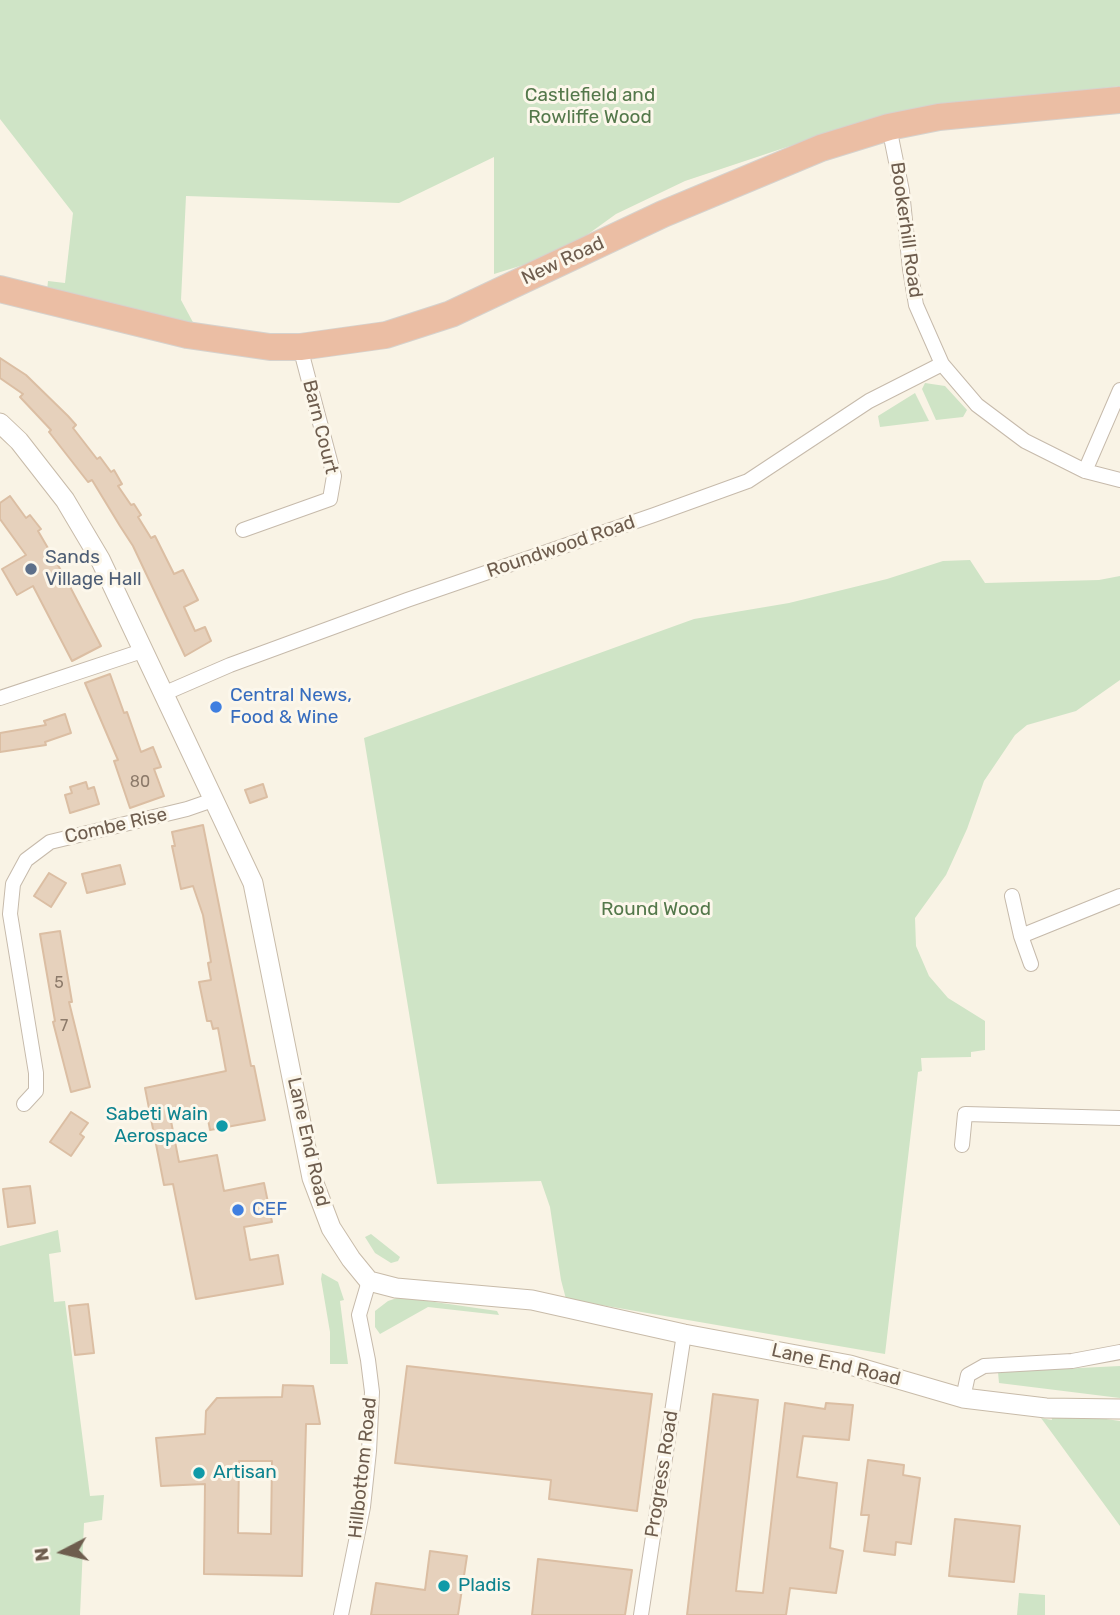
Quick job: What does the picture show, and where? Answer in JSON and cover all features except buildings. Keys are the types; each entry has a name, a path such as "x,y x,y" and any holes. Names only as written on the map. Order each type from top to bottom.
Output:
{"highway":[{"name":"New Road","path":"0,289 187,335 270,347 300,347 386,335 451,314 663,214 753,174 821,148 889,127 939,117 1120,100"}],"street":[{"name":"Bookerhill Road","path":"889,127 902,191 916,305 942,364 977,405 1025,441 1085,471 1120,480"},
{"name":"Barn Court","path":"243,530 330,499 334,476 300,347"},
{"name":"Roundwood Road","path":"163,694 230,665 394,604 748,481 869,401 942,364"},
{"path":"1085,471 1120,390"},
{"name":"Lane End Road","path":"0,423 19,441 78,519 100,559 254,883 312,1178 320,1204 338,1239 369,1281 396,1288 532,1300 684,1334 850,1365 963,1398 1046,1408 1120,1409"},
{"path":"0,698 142,651"},
{"name":"Combe Rise","path":"24,1104 36,1091 36,1073 10,914 13,884 26,860 50,842 187,809 213,800"},
{"path":"1012,896 1031,964"},
{"path":"1021,936 1120,896"},
{"path":"962,1145 965,1114 1120,1118"},
{"name":"Hillbottom Road","path":"341,1615 363,1507 369,1451 372,1392 359,1315 369,1281"},
{"name":"Progress Road","path":"641,1615 684,1334"},
{"path":"963,1398 968,1375 984,1366 1072,1361 1120,1352"}],"green space":[{"name":"Castlefield and Rowliffe Wood","path":"0,0 1120,0 1120,86 894,115 832,132 685,181 616,214 562,253 494,274 494,157 399,203 186,196 181,300 195,326 47,291 48,281 65,283 73,213 0,119"},
{"path":"925,383 945,386 967,410 963,417 936,420 922,389"},
{"path":"915,393 929,421 880,427 878,416"},
{"name":"Round Wood","path":"970,560 985,583 1099,580 1120,576 1120,680 1076,711 1027,725 1015,735 984,781 967,829 946,875 915,918 916,946 929,976 948,998 985,1021 985,1050 971,1052 971,1057 921,1058 922,1071 918,1072 885,1354 566,1299 550,1207 541,1181 437,1184 364,738 694,619 789,603 887,579 943,561"},
{"path":"58,1230 61,1252 49,1254 54,1302 65,1301 90,1496 104,1495 102,1520 84,1523 80,1615 0,1615 0,1246"},
{"path":"371,1234 400,1257 398,1261 391,1263 375,1253 365,1237"},
{"path":"322,1273 338,1282 344,1300 340,1301 348,1364 330,1364 330,1332"},
{"path":"400,1297 497,1311 499,1315 428,1307 380,1334 375,1327 375,1311 388,1301"},
{"path":"1120,1366 1120,1398 999,1383 998,1372"},
{"path":"1050,1411 1120,1421 1120,1526 1041,1418 1052,1420"},
{"path":"1019,1593 1045,1595 1045,1615 1017,1615"}],"place":[{"name":"Sands Village Hall","path":"31,569"},
{"name":"Central News, Food & Wine","path":"216,707"},
{"name":"Sabeti Wain Aerospace","path":"222,1126"},
{"name":"CEF","path":"238,1210"},
{"name":"Artisan","path":"199,1473"},
{"name":"Pladis","path":"444,1586"}]}
